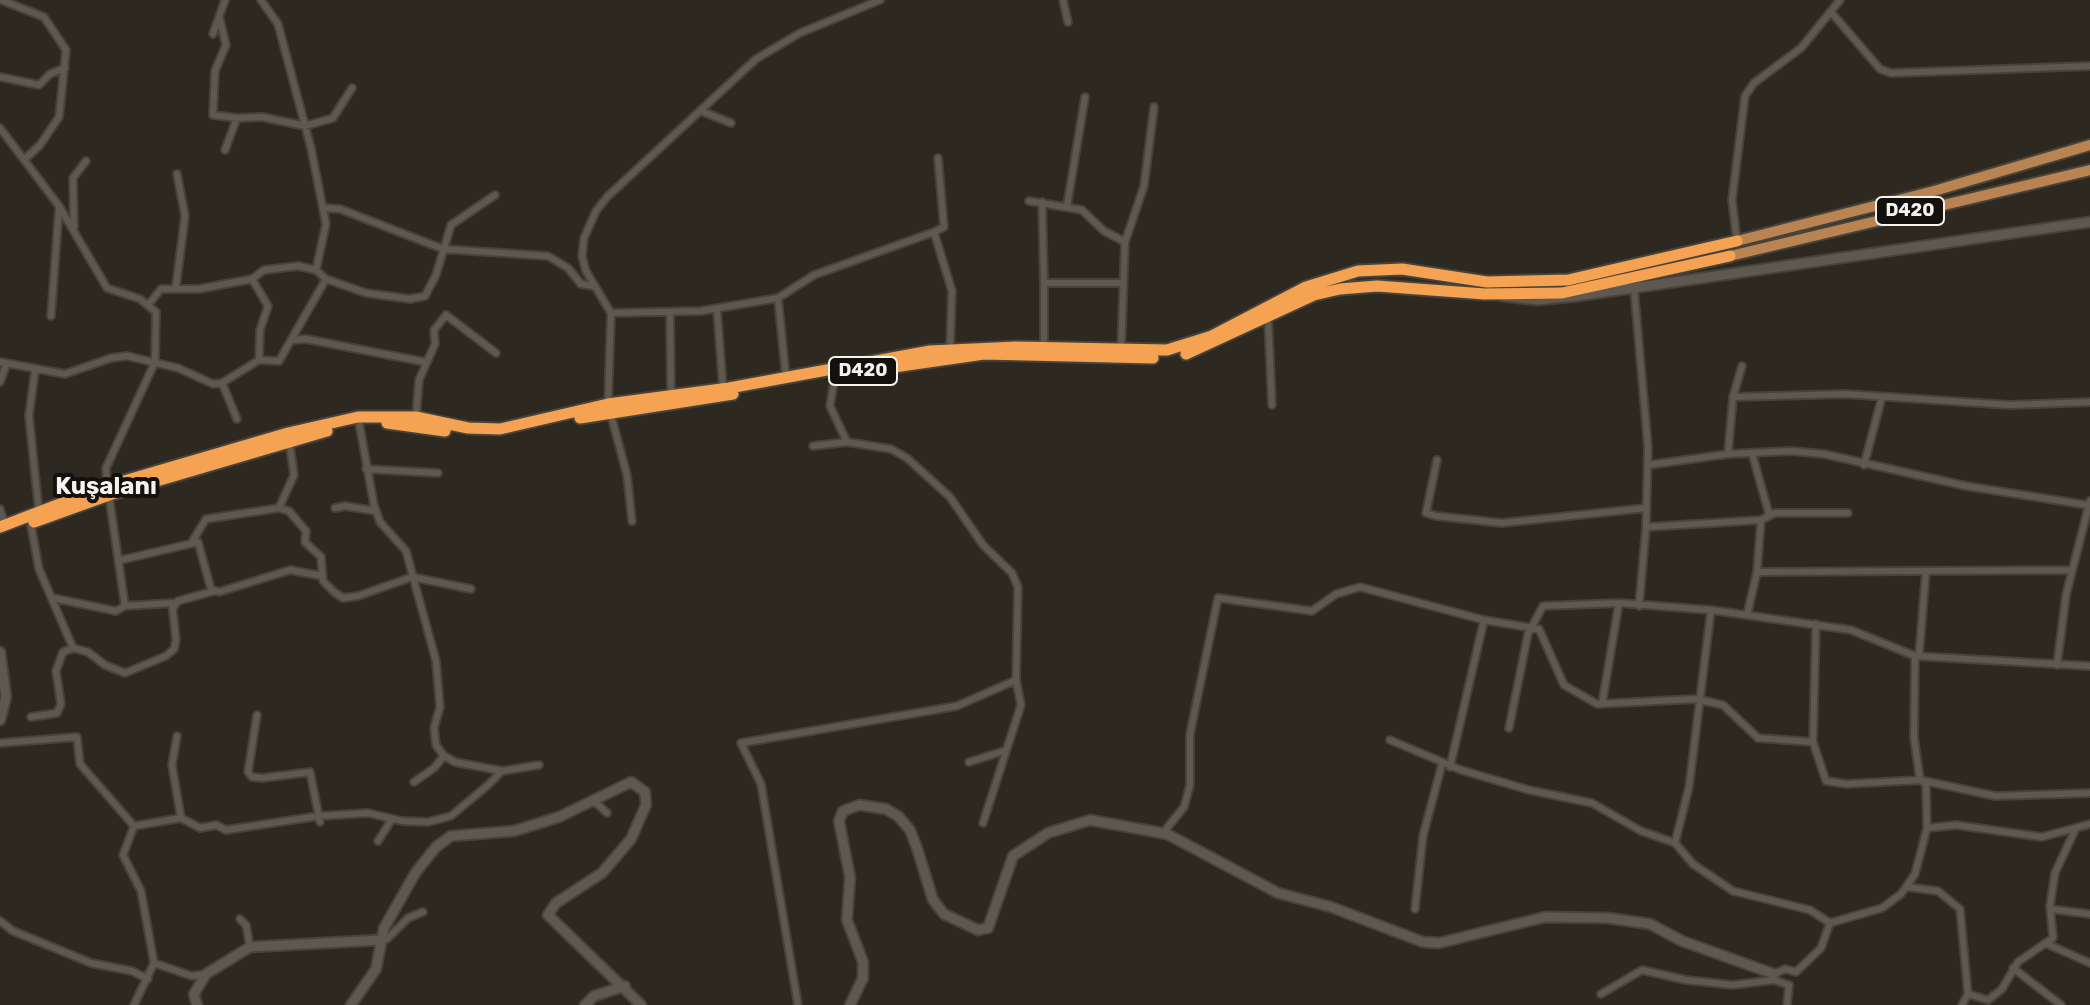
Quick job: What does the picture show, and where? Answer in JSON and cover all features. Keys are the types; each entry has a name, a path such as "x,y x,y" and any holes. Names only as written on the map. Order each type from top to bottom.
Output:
{"highway":[{"name":"D420","path":"2,529 108,490 358,421 416,417 468,428 500,429 671,395 723,389 950,349 1167,350 1188,346 1306,287 1358,271 1402,269 1487,282 1568,280 1737,241"},
{"name":"D420","path":"358,421 486,437 534,431 609,408 984,354 1165,358 1205,348 1314,295 1359,286 1535,295 1593,288 1730,256"}],"main road":[{"path":"1737,241 1934,191 2090,145"},
{"name":"D420","path":"1730,256 2090,170"}],"street":[{"path":"1,0 44,17 66,50 59,117 40,145 26,158"},
{"path":"213,34 225,0"},
{"path":"261,0 278,24 325,208 326,224 316,270"},
{"path":"632,521 627,475 609,408 611,313 594,286 582,256 584,238 596,211 607,197 736,76 779,44 880,0"},
{"path":"1063,0 1068,22"},
{"path":"1737,241 1732,200 1745,96 1754,83 1801,48 1840,0"},
{"path":"1831,12 1880,69 1891,73 2090,66"},
{"path":"220,20 226,45 215,71 213,115 262,117 305,126 333,118 352,88"},
{"path":"0,77 39,85 50,74 65,68"},
{"path":"1067,206 1085,97"},
{"path":"1121,350 1125,242 1144,186 1154,107"},
{"path":"701,111 731,123"},
{"path":"225,150 237,118"},
{"path":"0,128 26,158 59,206 107,288 149,304 158,323 155,362 106,468 125,606"},
{"path":"611,313 717,309 778,298 814,275 934,232 944,227 938,158"},
{"path":"74,231 73,178 86,161"},
{"path":"176,286 185,216 177,174"},
{"path":"149,304 161,289 176,286 199,289 252,279 264,270 298,266 316,270 326,279 366,293 410,299 425,296 451,225 495,195"},
{"path":"1029,201 1082,210 1104,231 1125,242"},
{"path":"1042,202 1044,348"},
{"path":"51,316 59,206"},
{"path":"325,208 340,209 443,249 548,256 568,268 581,284 594,286"},
{"path":"1499,294 1515,300 1538,300 2090,222"},
{"path":"934,232 952,291 950,349"},
{"path":"252,279 268,306 260,330 259,360"},
{"path":"0,382 3,364 65,374 111,358 127,356 155,362 201,380 222,383 259,360 279,361 326,279"},
{"path":"1044,283 1122,283"},
{"path":"1634,288 1648,465 1639,606"},
{"path":"778,298 786,378"},
{"path":"717,309 723,389"},
{"path":"670,312 671,395"},
{"path":"416,417 419,380 435,344 434,330 446,315 496,353"},
{"path":"1268,315 1272,405"},
{"path":"292,340 306,339 425,362"},
{"path":"1728,454 1733,397 1742,366"},
{"path":"35,371 29,416 33,517 39,569 73,648"},
{"path":"835,376 830,406 847,442"},
{"path":"222,383 237,419"},
{"path":"1733,397 1882,397 2010,405 2090,402"},
{"path":"1864,465 1882,397"},
{"path":"358,421 376,511 380,522 406,551 436,661 440,707 434,728 436,745 444,756 455,762 502,771 539,765"},
{"path":"279,508 294,475 289,438"},
{"path":"813,446 847,442 891,449 907,458 950,497 983,545 1012,573 1021,598 1016,680 1021,705 983,823"},
{"path":"1752,453 1769,514"},
{"path":"1648,465 1728,454 1824,454 1864,465 2088,503 2071,570 2057,665"},
{"path":"1437,460 1426,497 1426,513 1436,516 1484,523 1646,508"},
{"path":"627,475 632,466"},
{"path":"366,469 438,473"},
{"path":"335,508 345,506 376,511"},
{"path":"192,542 206,519 279,508 289,511 306,531 305,542 321,557 323,581 343,598 412,577 471,589"},
{"path":"0,509 2,529"},
{"path":"1646,527 1761,520 1769,514 1848,513"},
{"path":"1747,615 1757,572 1761,520"},
{"path":"121,560 198,542 204,573 214,591"},
{"path":"31,717 57,713 61,704 58,662 63,652 73,648 88,652 115,669 134,670 166,656 174,649 174,607 178,601 290,570 322,576"},
{"path":"1757,572 2071,570"},
{"path":"1390,740 1446,765 1529,790 1592,803 1641,831 1675,843 1693,864 1733,891 1802,907 1830,923 1882,908 1907,887 1922,854 1927,828 1926,784 1920,780 1914,737 1917,656 1926,571"},
{"path":"1163,833 1184,807 1190,785 1190,734 1218,598 1312,611 1336,594 1360,587 1484,620 1539,629 1564,685 1602,704 1701,700 1723,705 1758,738 1813,742"},
{"path":"53,598 116,611 125,606 150,602 172,603 174,607"},
{"path":"1602,704 1619,603"},
{"path":"1509,728 1531,628 1543,606 1619,603 1711,610 1851,630 1917,656 2090,666"},
{"path":"1675,843 1689,787 1711,610"},
{"path":"1415,909 1423,836 1446,765 1484,620"},
{"path":"1816,624 1813,742 1826,781 1847,784 1920,780 1986,795 2090,793"},
{"path":"0,652 6,697 0,720"},
{"path":"798,1005 761,784 741,743 957,706 1016,680"},
{"path":"257,715 248,772 252,777 262,778 310,772 320,819"},
{"path":"177,736 172,765 181,818"},
{"path":"0,743 77,737 80,764 134,826"},
{"path":"969,762 1005,751"},
{"path":"414,782 434,768 444,756"},
{"path":"134,826 181,818 200,828 216,825 226,830 368,813 428,822 451,816 502,771"},
{"path":"351,1005 376,969 380,940 416,872 436,847 451,836 514,831 595,802 606,792 631,782 645,792 646,805 631,839 602,873 556,903 548,915 602,969 625,986 641,1005"},
{"path":"595,802 607,813"},
{"path":"850,1005 863,978 863,962 847,920 850,877 839,821 843,811 859,805 886,809 898,816 910,830 933,900 944,914 978,930 988,928 1013,856 1031,842 1090,820 1163,833 1184,841 1278,893 1331,907 1423,942 1439,943 1545,917 1608,918 1650,924 1682,941 1789,985 1787,1005"},
{"path":"451,816 451,836"},
{"path":"378,841 392,819"},
{"path":"1927,828 1956,825 2042,837 2090,824"},
{"path":"134,826 123,855 141,891 154,963 134,1005"},
{"path":"1968,994 1988,1000 2002,989 2013,968 2027,954 2047,944 2054,930 2050,909 2059,860 2075,830"},
{"path":"1907,887 1938,891 1960,909 1968,994 1962,1005"},
{"path":"2050,909 2090,914"},
{"path":"154,963 192,976 206,974 250,947 387,939 408,918 423,912"},
{"path":"240,919 246,925 250,947"},
{"path":"0,921 13,931 91,963 132,971 148,979"},
{"path":"1601,994 1642,970 1686,980 1733,985 1774,977 1785,969 1796,972 1821,948 1830,923"},
{"path":"2047,944 2090,963"},
{"path":"2013,968 2061,1005"},
{"path":"197,1005 194,994 206,974"},
{"path":"585,1005 594,996 625,986"}],"district":[{"name":"Kuşalanı","path":"106,487"}]}
